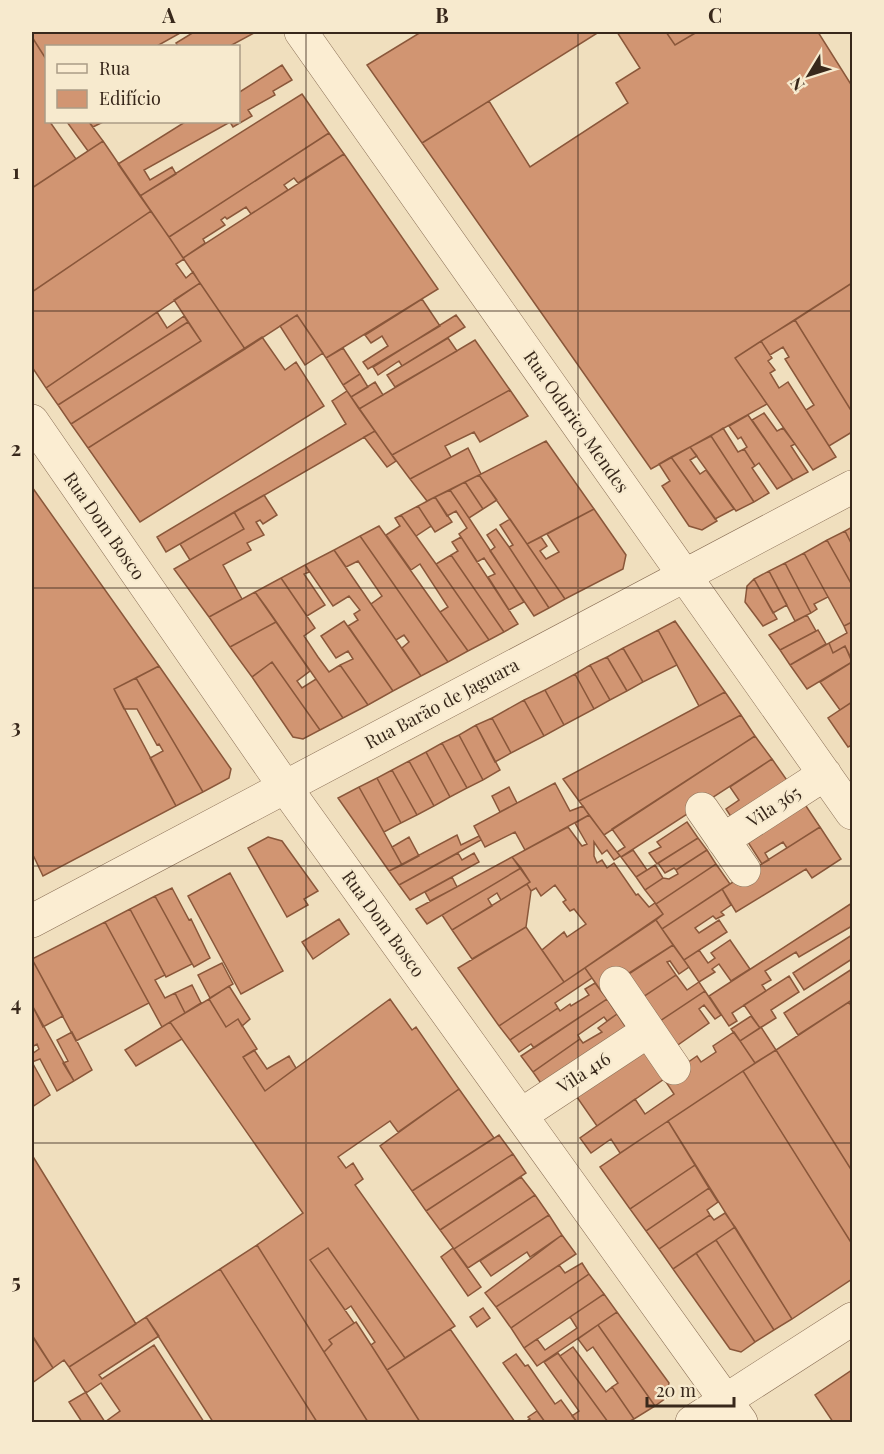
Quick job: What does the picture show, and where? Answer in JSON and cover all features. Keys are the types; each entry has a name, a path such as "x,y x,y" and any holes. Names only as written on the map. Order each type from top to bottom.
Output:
{"street":[{"name":"Rua Odorico Mendes","path":"301,32 852,813"},
{"name":"Rua Dom Bosco","path":"32,421 285,786 733,1412"},
{"name":"Rua Barão de Jaguara","path":"32,921 852,487"},
{"name":"Vila 365","path":"723,840 825,774"},
{"path":"702,809 744,870"},
{"path":"616,983 674,1068"},
{"name":"Vila 416","path":"520,1115 648,1031"},
{"path":"692,1422 733,1412 852,1319"}],"building":[{"path":"32,32 182,32 159,45 45,45 45,57 32,37"},
{"path":"194,32 256,32 232,45 177,45 176,43"},
{"path":"421,32 599,32 422,143 367,65"},
{"path":"617,32 666,32 675,45 697,32 818,32 852,86 852,283 735,358 767,404 651,469 422,143 489,101 530,167 628,103 616,83 640,68"},
{"path":"666,32 697,32 675,45"},
{"path":"32,37 45,57 45,123 51,123 76,159 32,188"},
{"path":"282,65 292,80 273,91 275,95 248,110 252,116 240,123 240,92"},
{"path":"302,94 329,133 169,237 140,196"},
{"path":"68,123 90,123 103,141 88,151"},
{"path":"183,123 228,123 144,170 150,180 172,167 176,174 140,196 118,164"},
{"path":"329,133 344,154 298,183 294,178 284,185 288,190 251,214 246,207 227,219 225,217 221,220 225,225 203,239 205,243 183,258 169,237"},
{"path":"103,141 151,211 32,292 32,188"},
{"path":"344,154 438,289 326,358 297,315 245,349 183,258"},
{"path":"151,211 184,259 176,264 186,278 193,272 200,283 46,388 32,367 32,292"},
{"path":"200,283 245,349 88,448 71,424 201,341 174,300"},
{"path":"852,283 852,412 795,320"},
{"path":"422,299 440,326 368,369 363,362 388,346 382,336 371,343 365,335"},
{"path":"157,312 167,328 184,316 188,322 58,405 46,388"},
{"path":"297,315 323,353 305,365 280,326"},
{"path":"456,315 465,327 402,366 399,361 378,375 373,367"},
{"path":"795,320 852,412 852,432 829,446 806,410 814,405 785,359 789,357 783,347 770,355 761,341"},
{"path":"188,322 201,341 71,424 58,405"},
{"path":"262,337 285,370 296,362 324,406 140,522 88,448"},
{"path":"448,338 457,351 395,387 387,375"},
{"path":"475,340 510,390 392,455 359,409"},
{"path":"761,341 772,358 768,361 775,370 770,373 779,388 788,382 836,457 813,470 735,358"},
{"path":"343,348 360,374 343,385 326,358"},
{"path":"360,374 368,387 351,397 343,385"},
{"path":"375,382 383,395 359,409 351,397"},
{"path":"510,390 528,416 480,442 474,432 445,446 451,457 410,479 392,455"},
{"path":"347,391 375,431 166,552 157,537 346,424 332,401"},
{"path":"764,413 777,431 783,428 795,444 791,446 808,472 793,480 752,420"},
{"path":"748,415 793,480 777,489 759,463 755,466 744,449 747,447 741,437 738,439 729,426"},
{"path":"723,428 738,452 744,449 755,466 752,468 769,493 754,502 711,436"},
{"path":"375,431 396,461 387,467 364,437"},
{"path":"711,436 754,502 736,511 690,447"},
{"path":"546,441 594,509 527,544 479,475"},
{"path":"690,447 697,456 690,460 700,474 706,470 734,509 715,519 671,457"},
{"path":"468,448 481,474 427,501 410,479"},
{"path":"671,457 717,521 702,530 689,526 662,486 670,481 659,464"},
{"path":"479,475 497,500 483,509 465,482"},
{"path":"465,482 483,509 469,518 450,490"},
{"path":"32,487 159,666 114,689 176,806 43,876 34,857 32,859"},
{"path":"450,490 524,602 509,610 488,577 495,574 484,558 477,562 459,534 467,528 456,511 447,516 435,497"},
{"path":"264,495 277,515 263,524 260,520 256,522 264,535 247,543 251,550 223,565 242,599 209,617 174,569 244,529 234,512"},
{"path":"435,497 452,522 435,532 418,506"},
{"path":"418,506 431,526 416,536 401,515"},
{"path":"594,509 626,555 623,569 565,599 527,544 541,537 547,546 540,551 546,559 559,552 547,534"},
{"path":"234,512 244,529 190,560 180,544"},
{"path":"401,515 489,640 468,651 440,612 448,607 420,564 411,570 386,535 400,526 395,518"},
{"path":"510,519 565,599 549,608 509,547 513,545 500,525"},
{"path":"379,526 468,651 448,662 360,536"},
{"path":"852,527 852,545 845,531"},
{"path":"496,529 549,608 534,616 490,551 495,547 487,535"},
{"path":"845,531 852,545 852,585 827,540"},
{"path":"360,536 448,662 421,676 402,648 409,642 404,635 396,640 371,604 382,596 358,561 346,567 334,550"},
{"path":"461,537 518,624 504,632 451,555 458,551 452,542"},
{"path":"827,540 852,585 852,622 844,626 804,553"},
{"path":"334,550 421,676 393,691 348,626 358,620 354,614 360,610 349,596 333,606 305,565"},
{"path":"804,553 828,597 814,604 817,609 811,613 785,563"},
{"path":"451,555 504,632 489,640 436,564"},
{"path":"785,563 811,613 795,621 769,571"},
{"path":"305,565 309,572 304,574 325,605 307,616 281,578"},
{"path":"769,571 787,605 773,613 754,579"},
{"path":"281,578 315,628 304,636 318,657 329,672 340,665 368,705 343,718 255,592"},
{"path":"754,579 777,619 763,626 745,602 747,586"},
{"path":"255,592 276,622 230,647 209,617"},
{"path":"807,615 816,631 780,650 769,635"},
{"path":"344,621 393,691 368,705 340,665 353,659 348,651 336,658 321,636"},
{"path":"675,621 725,692 699,706 658,630"},
{"path":"276,622 310,671 297,681 302,688 316,679 343,718 320,730 272,662 252,677 230,647"},
{"path":"852,622 852,660 845,646 833,653 829,643 847,633 844,626"},
{"path":"658,630 677,665 643,682 623,648"},
{"path":"818,630 826,644 790,665 780,650"},
{"path":"829,643 833,653 845,646 852,662 807,689 790,665"},
{"path":"623,648 643,682 627,691 607,657"},
{"path":"607,657 627,691 610,700 590,665"},
{"path":"272,662 320,730 303,739 293,737 252,677"},
{"path":"852,662 852,702 840,710 820,682"},
{"path":"590,665 610,700 594,709 575,674"},
{"path":"159,666 231,769 229,778 203,792 136,678"},
{"path":"575,674 594,709 564,725 545,690"},
{"path":"136,678 203,792 176,806 150,758 163,751 159,744 157,745 137,709 124,709 114,689"},
{"path":"545,690 564,725 544,736 524,700"},
{"path":"725,692 741,715 579,801 563,779"},
{"path":"524,700 544,736 511,753 492,718"},
{"path":"852,702 852,745 848,747 828,718"},
{"path":"741,715 755,736 604,835 579,801"},
{"path":"492,718 511,753 495,762 476,725"},
{"path":"476,725 500,770 483,780 459,735"},
{"path":"459,735 483,780 467,788 442,743"},
{"path":"755,736 772,759 621,857 617,852 625,847 612,829"},
{"path":"442,743 467,788 450,797 426,752"},
{"path":"426,752 450,797 434,806 409,761"},
{"path":"772,759 791,786 735,823 726,809 739,800 730,787"},
{"path":"409,761 434,806 417,815 392,770"},
{"path":"392,770 417,815 401,823 377,778"},
{"path":"377,778 401,823 384,832 359,787"},
{"path":"555,783 570,811 583,806 589,815 525,850 515,832 485,847 474,826"},
{"path":"359,787 402,865 389,871 338,798"},
{"path":"509,787 517,803 500,812 492,796"},
{"path":"802,800 820,827 787,848 783,842 765,853 769,860 762,864 744,836"},
{"path":"589,815 620,856 614,860 607,850 602,854 594,842 594,856 597,863 602,860 607,868 614,863 636,895 638,894 649,907 655,903 663,914 564,982 542,950 564,932 567,937 586,924 574,909 570,911 563,902 566,900 555,885 541,896 536,888 531,891 527,884 530,882 512,857 568,827 582,846 587,844 575,823"},
{"path":"687,822 698,838 657,864 649,853 661,847 657,842"},
{"path":"820,827 841,859 812,878 806,869 736,912 722,889"},
{"path":"457,835 461,845 479,836 481,840 399,885 389,871"},
{"path":"268,837 282,841 318,891 304,899 308,905 287,917 248,848"},
{"path":"409,837 419,856 402,865 392,847"},
{"path":"698,838 707,850 676,870 674,868 665,873 658,863"},
{"path":"633,850 647,870 636,877 621,857"},
{"path":"707,850 716,864 656,904 645,890 663,878 669,879 678,874 676,870"},
{"path":"458,853 462,860 474,853 479,862 410,900 399,885"},
{"path":"512,857 521,868 427,924 416,909"},
{"path":"716,864 730,884 662,929 656,920 663,914 656,904"},
{"path":"655,865 663,878 645,890 636,877"},
{"path":"521,868 530,882 501,900 497,893 488,899 492,906 452,930 442,915"},
{"path":"230,873 283,971 241,994 188,896"},
{"path":"452,877 457,887 430,901 425,892"},
{"path":"527,884 531,891 526,927 472,959 452,930"},
{"path":"172,888 189,920 191,919 210,958 194,967 155,896"},
{"path":"722,889 731,905 721,912 724,915 716,919 713,916 695,928 699,933 719,920 727,932 684,960 662,929"},
{"path":"155,896 192,964 166,977 130,909"},
{"path":"852,903 852,926 799,957 796,952 765,971 771,980 762,985 766,991 732,1013 737,1021 729,1026 709,996"},
{"path":"130,909 165,975 155,980 165,998 175,993 185,1013 162,1027 105,922"},
{"path":"339,919 349,934 313,959 302,942"},
{"path":"656,920 673,945 601,991 585,968"},
{"path":"105,922 149,1003 76,1041 32,959"},
{"path":"526,927 564,982 499,1026 458,968"},
{"path":"852,935 852,959 804,990 793,973"},
{"path":"730,940 750,969 731,981 719,964 712,969 715,972 699,982 684,960 699,950 708,963 715,958 711,953"},
{"path":"673,945 689,967 679,974 670,961 667,962 676,975 640,999 624,977"},
{"path":"32,959 63,1016 43,1027 32,1005"},
{"path":"222,963 233,984 210,998 198,975"},
{"path":"585,968 592,978 555,1003 558,1008 510,1040 499,1026"},
{"path":"852,969 852,1000 798,1035 784,1013"},
{"path":"676,975 687,990 699,982 705,991 657,1023 640,999"},
{"path":"789,976 799,992 771,1010 776,1018 760,1028 744,1005"},
{"path":"595,983 607,999 534,1048 531,1044 519,1052 510,1040 558,1008 560,1011 589,995 585,989"},
{"path":"192,985 201,1003 185,1013 175,993"},
{"path":"229,986 250,1019 242,1026 238,1019 226,1027 209,999"},
{"path":"705,991 721,1015 715,1019 704,1005 699,1009 709,1023 675,1047 657,1023"},
{"path":"209,999 226,1027 238,1019 257,1049 243,1057 265,1091 390,999 412,1030 416,1027 459,1089 398,1132 390,1121 338,1157 346,1168 353,1163 363,1179 355,1185 455,1326 405,1358 328,1248 310,1260 354,1323 329,1340 332,1344 324,1352 257,1245 303,1213 170,1022"},
{"path":"607,999 617,1014 607,1021 604,1017 578,1035 580,1039 533,1072 521,1056"},
{"path":"849,1002 852,1008 852,1171 776,1050"},
{"path":"32,1005 74,1081 57,1091 40,1059 32,1062 32,1054 39,1049 37,1044 32,1047"},
{"path":"617,1014 625,1026 620,1040 545,1089 533,1072 580,1039 583,1043 602,1032 598,1028"},
{"path":"751,1016 760,1028 740,1041 731,1029"},
{"path":"170,1022 182,1039 136,1066 125,1050"},
{"path":"761,1027 776,1050 755,1063 740,1041"},
{"path":"72,1032 92,1070 74,1081 63,1063 68,1061 57,1040"},
{"path":"734,1032 755,1063 620,1153 611,1139 591,1153 580,1138 635,1099 645,1114 674,1094 664,1079 697,1056 701,1062 716,1052 713,1046"},
{"path":"640,1046 664,1079 597,1126 572,1090"},
{"path":"254,1050 267,1069 289,1056 296,1068 265,1091 243,1057"},
{"path":"776,1050 852,1171 852,1244 743,1071"},
{"path":"32,1062 50,1095 32,1107"},
{"path":"743,1071 852,1244 852,1279 792,1319 668,1121"},
{"path":"459,1089 494,1138 412,1191 380,1146"},
{"path":"668,1121 695,1165 630,1209 600,1167"},
{"path":"499,1135 513,1154 426,1211 412,1191"},
{"path":"513,1154 526,1173 440,1230 426,1211"},
{"path":"32,1155 136,1324 69,1367 64,1360 53,1368 32,1335"},
{"path":"695,1165 709,1188 646,1231 630,1209"},
{"path":"521,1177 535,1195 454,1249 440,1230"},
{"path":"709,1188 718,1202 707,1210 710,1215 659,1249 646,1231"},
{"path":"535,1195 549,1215 468,1268 454,1249"},
{"path":"725,1213 735,1227 673,1269 659,1249 710,1215 714,1220"},
{"path":"549,1215 562,1235 530,1257 527,1252 491,1276 480,1261"},
{"path":"735,1227 792,1319 774,1330 716,1240"},
{"path":"562,1235 576,1254 496,1307 485,1293"},
{"path":"716,1240 774,1330 755,1342 696,1253"},
{"path":"257,1245 368,1422 317,1422 220,1269"},
{"path":"328,1248 405,1358 387,1370 371,1345 375,1342 351,1306 345,1310 310,1260"},
{"path":"453,1248 481,1287 468,1296 441,1257"},
{"path":"696,1253 755,1342 741,1352 730,1349 673,1269"},
{"path":"582,1263 589,1274 511,1328 496,1307 559,1265 565,1273"},
{"path":"220,1269 317,1422 213,1422 146,1317"},
{"path":"589,1274 604,1294 524,1348 511,1328"},
{"path":"604,1294 617,1312 537,1366 524,1348 537,1339 545,1350 577,1328 570,1317"},
{"path":"483,1308 490,1318 477,1327 470,1317"},
{"path":"617,1312 669,1383 666,1398 655,1406 598,1325"},
{"path":"146,1317 159,1336 99,1375 102,1379 154,1345 204,1422 105,1422 120,1411 101,1383 86,1393 69,1367"},
{"path":"356,1322 420,1422 368,1422 324,1352 332,1344 329,1340"},
{"path":"598,1325 655,1406 634,1419 612,1387 618,1383 593,1347 587,1351 578,1339"},
{"path":"450,1329 515,1422 420,1422 387,1370"},
{"path":"34,1339 53,1368 32,1383 32,1341"},
{"path":"573,1347 606,1392 612,1387 634,1419 628,1422 608,1422 560,1356"},
{"path":"558,1353 608,1422 577,1422 572,1416 579,1411 544,1362"},
{"path":"516,1354 525,1366 528,1365 555,1404 561,1400 577,1422 545,1422 503,1363"},
{"path":"852,1370 852,1422 833,1422 815,1395"},
{"path":"86,1392 105,1422 82,1422 69,1402"},
{"path":"537,1411 545,1422 525,1422 530,1419 528,1417"}]}
